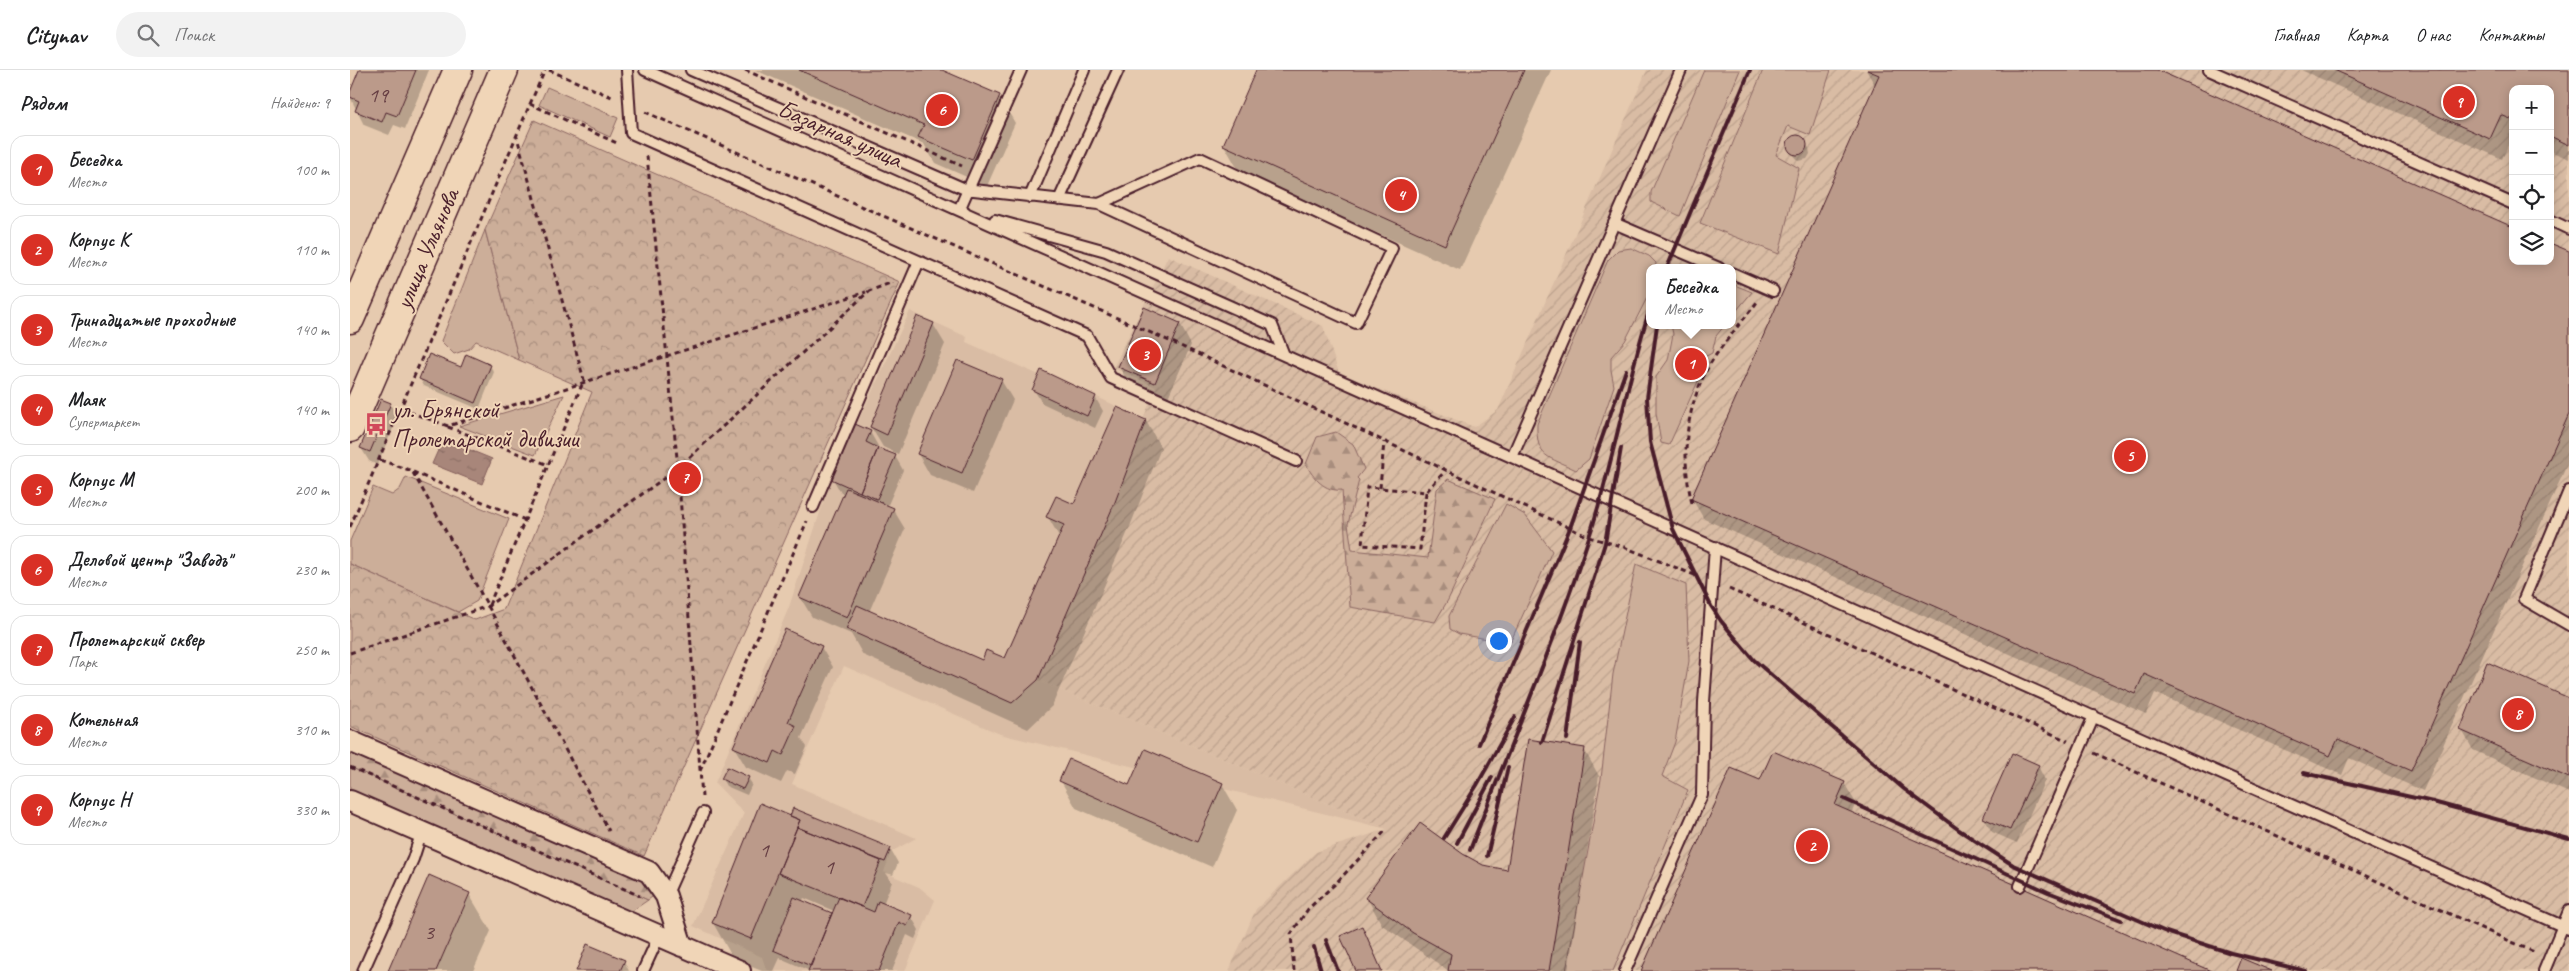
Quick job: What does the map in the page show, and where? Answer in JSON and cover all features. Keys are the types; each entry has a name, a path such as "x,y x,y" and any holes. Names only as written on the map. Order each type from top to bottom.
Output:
{"main road":[{"name":"улица Ульянова","path":"350,319 458,70"},
{"name":"улица Ульянова","path":"350,428 504,70"}],"street":[{"path":"350,741 650,872 668,902 682,946"},
{"path":"350,801 740,971"}],"lane":[{"path":"627,70 631,133 1088,336 1111,378 1296,461"},
{"name":"Базарная улица","path":"645,70 2566,928"},
{"path":"691,70 968,190 1099,204 1356,323 1392,248 1200,158 1099,204"},
{"path":"1021,70 959,210 1106,251 1150,270 1272,325 1284,355"},
{"path":"1030,196 1084,70"},
{"path":"1059,200 1118,70"},
{"path":"1512,457 1681,70"},
{"path":"2208,70 2509,202"},
{"path":"2554,222 2569,229"},
{"path":"1614,223 1710,264"},
{"path":"813,507 919,261"},
{"path":"1736,275 1773,291"},
{"path":"2569,491 2524,599 2569,625"},
{"path":"1625,971 1702,795 1704,702 1715,547"},
{"path":"2020,886 2094,716"},
{"path":"668,902 703,813"},
{"path":"363,971 413,859 422,832"},
{"path":"2544,971 2566,928 2569,911"},
{"path":"643,971 659,936"}],"path":[{"path":"350,527 530,104 547,70 629,105"},
{"path":"745,70 976,172"},
{"path":"530,104 620,144"},
{"path":"703,813 678,468 642,111 1172,342 1589,537 1624,547 1713,582 2549,959"},
{"path":"488,606 584,380 517,136"},
{"path":"638,152 655,160"},
{"path":"448,426 584,380 912,276"},
{"path":"350,652 488,606 678,468 869,291"},
{"path":"1692,503 1686,476 1687,425 1705,372 1758,301"},
{"path":"401,409 549,465"},
{"path":"1380,488 1384,442"},
{"path":"380,460 525,520"},
{"path":"1426,492 1367,487 1362,545 1420,549 1426,492 1446,470"},
{"path":"412,472 488,606 626,861"},
{"path":"700,771 813,507"},
{"path":"350,768 668,902"},
{"path":"1294,971 1291,934 1308,909 1336,883 1387,829"}],"shaded area":[{"path":"1647,70 2569,70 2569,971 1229,971 1256,909 1316,852 1387,829 1038,680 1156,387 1113,368 1168,256 1323,326 1339,373 1474,427 1498,410"},
{"path":"910,311 967,337 966,342 1039,375 1095,396 1146,420 1038,680 1387,829 1000,734 844,666 792,784 916,838 891,852 884,872 919,887 935,900 905,971 770,971 766,969 762,957 693,926 744,813 715,783 789,607 831,479"}],"green space":[{"path":"1704,70 1740,70 1680,216 1651,202 1651,192"},
{"path":"1763,70 1831,70 1810,135 1788,126 1776,155 1799,168 1779,254 1700,223"},
{"path":"547,87 618,118 610,137 539,105"},
{"path":"534,120 900,282 644,856 350,726 350,564 475,620 504,609 592,392 519,360 485,230"},
{"path":"485,230 519,360 476,341 469,349 454,354 441,341"},
{"path":"1631,248 1649,256 1656,263 1646,264 1646,300 1625,341 1611,357 1614,386 1589,459 1576,470 1546,455 1539,444 1537,424 1608,260 1618,250"},
{"path":"1736,286 1752,292 1736,311"},
{"path":"1672,329 1722,329 1716,336 1712,353 1701,359 1700,377 1669,445 1661,443 1656,413 1656,377 1668,360 1673,334"},
{"path":"564,395 535,455 459,426"},
{"path":"1336,432 1353,444 1364,469 1357,478 1359,480 1348,524 1352,550 1428,558 1437,489 1448,479 1495,499 1448,600 1435,622 1350,607 1342,490 1330,489 1320,483 1306,464 1317,437"},
{"path":"406,477 509,519 477,601 458,612 350,564 350,541 373,487 392,495 400,489"},
{"path":"1506,504 1525,515 1552,551 1510,643 1459,634 1450,629 1449,616"},
{"path":"1636,564 1686,585 1689,661 1675,742 1662,776 1688,790 1613,971 1566,971 1601,779 1613,674"},
{"path":"350,748 645,878 656,894 648,900 350,767"},
{"path":"350,767 648,900 626,915 350,791"}],"water":[{"path":"443,439 492,459 482,484 432,464"}],"building":[{"path":"359,70 416,70 397,116 386,112 382,122 355,111 359,101 350,97 350,92"},
{"path":"799,70 942,70 1000,95 972,160 918,137 924,125"},
{"path":"1256,70 1524,70 1445,245 1223,145"},
{"path":"1867,70 2157,70 2509,225 2509,265 2554,265 2554,245 2569,251 2569,414 2411,771 2338,739 2330,756 2144,674 2135,694 1691,499 1879,75"},
{"path":"2334,70 2569,70 2569,145 2554,138 2554,85 2509,85 2509,118 2501,115 2490,139"},
{"path":"1793,135 1801,135 1807,141 1807,149 1801,155 1793,155 1787,149 1787,141"},
{"path":"1144,307 1180,323 1155,383 1118,367"},
{"path":"917,316 934,323 887,435 870,427"},
{"path":"1691,353 1696,354 1702,360 1702,370 1696,376 1691,377 1686,376 1680,370 1679,365 1680,360 1686,354"},
{"path":"429,354 461,367 466,354 491,365 475,403 419,379"},
{"path":"957,360 1002,379 962,473 917,454"},
{"path":"1041,370 1096,396 1087,416 1032,390"},
{"path":"381,399 391,403 370,452 360,448"},
{"path":"1117,407 1146,420 1115,502 1038,680 1012,703 846,629 857,605 982,660 986,650 1005,658 1064,525 1046,517 1056,496 1074,504"},
{"path":"855,424 871,431 866,442 878,448 860,492 831,479"},
{"path":"878,448 896,455 877,499 860,492"},
{"path":"846,488 894,508 847,618 799,597"},
{"path":"785,629 822,646 788,722 796,726 783,755 775,751 770,763 733,747"},
{"path":"2487,662 2569,698 2569,778 2460,730"},
{"path":"1528,739 1585,748 1549,971 1448,971 1451,954 1413,933 1365,898 1420,823 1463,854 1483,865 1507,870"},
{"path":"1145,749 1223,783 1197,842 1059,781 1069,759 1129,785"},
{"path":"1773,751 1845,782 1835,805 2211,971 1641,971 1731,768 1760,780"},
{"path":"2012,753 2039,765 2010,830 1983,818"},
{"path":"727,767 749,777 743,789 721,779"},
{"path":"760,803 800,820 751,939 712,923"},
{"path":"793,808 891,848 885,862 797,827 800,820 790,816"},
{"path":"797,827 881,861 862,907 778,873"},
{"path":"429,875 470,893 436,971 388,971"},
{"path":"794,897 832,913 811,966 773,950"},
{"path":"839,897 874,912 878,901 912,915 907,926 899,922 879,971 808,971"},
{"path":"1362,926 1382,971 1356,971 1340,936"},
{"path":"587,944 625,960 620,971 576,971"},
{"path":"2241,958 2272,971 2236,971"}],"railway":[{"path":"1669,264 1750,70"},
{"path":"1470,850 1549,650 1592,528 1608,473 1634,362 1646,322"},
{"path":"1656,329 1647,398 1650,442 1673,529 1711,606 1721,621 1754,660 1904,789 1959,830 2013,865 2166,932 2231,953 2306,971"},
{"path":"1479,744 1570,528 1626,370"},
{"path":"1542,742 1605,543 1621,448"},
{"path":"1567,739 1580,642"},
{"path":"1444,838 1477,785 1515,717"},
{"path":"1487,856 1508,767"},
{"path":"2304,773 2433,802 2569,839"},
{"path":"1457,843 1492,777"},
{"path":"1844,799 2048,892 2121,920"},
{"path":"1326,940 1338,971"},
{"path":"1314,947 1321,971"}],"place":[{"name":"Корпус Н","path":"2459,102"},
{"name":"Деловой центр \"Заводъ\"","path":"942,110"},
{"name":"Маяк","path":"1401,195"},
{"name":"Тринадцатые проходные","path":"1145,355"},
{"name":"Беседка","path":"1691,364"},
{"name":"ул. Брянской Пролетарской дивизии","path":"376,424"},
{"name":"Корпус М","path":"2130,456"},
{"name":"Пролетарский сквер","path":"685,478"},
{"name":"Котельная","path":"2518,714"},
{"name":"Корпус К","path":"1812,846"}]}
